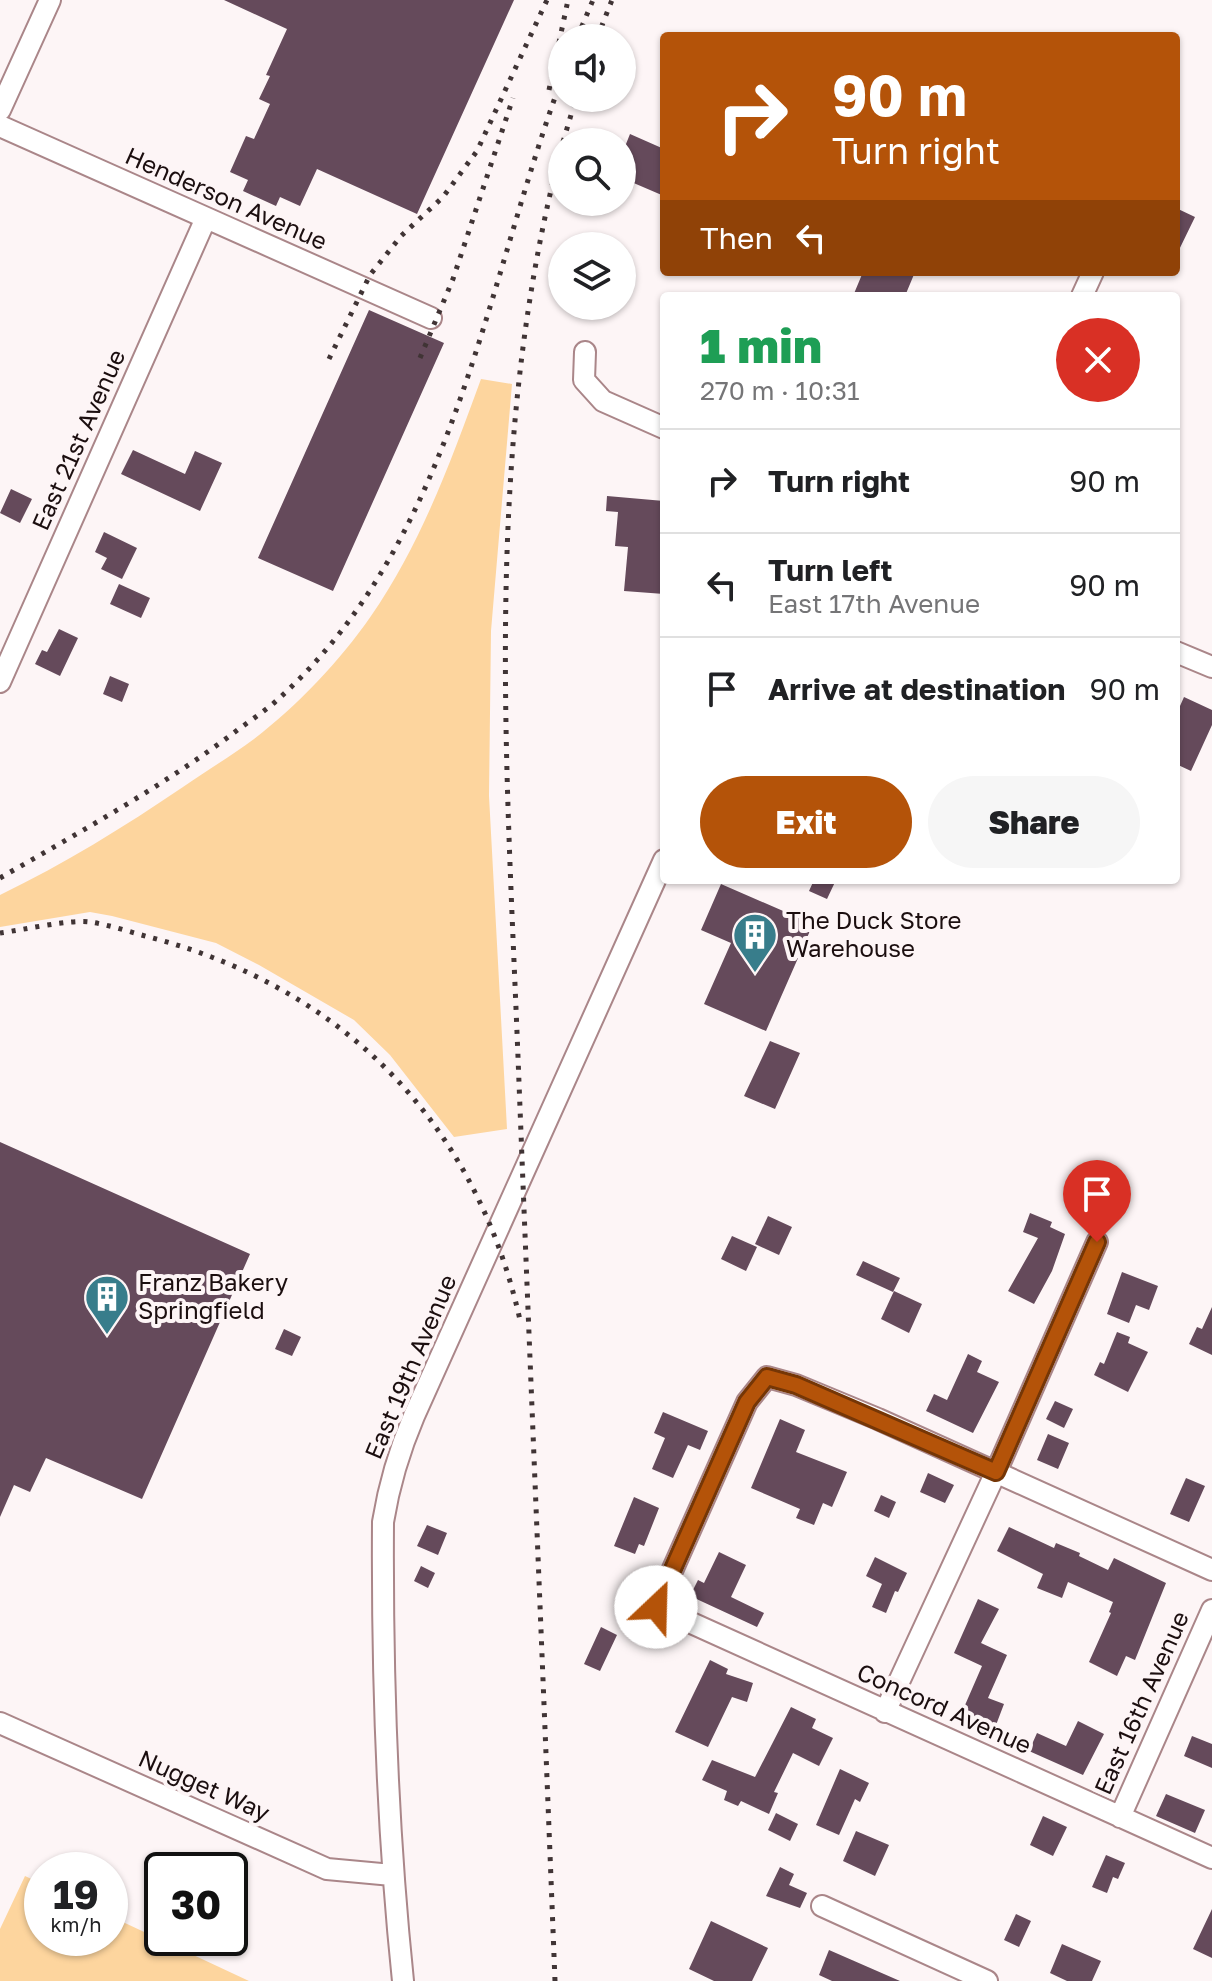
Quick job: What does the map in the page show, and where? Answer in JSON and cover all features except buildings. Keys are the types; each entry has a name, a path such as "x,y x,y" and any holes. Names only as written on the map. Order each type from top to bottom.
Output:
{"street":[{"path":"0,110 50,0"},
{"name":"Henderson Avenue","path":"0,126 431,318"},
{"name":"East 21st Avenue","path":"0,682 206,218"},
{"path":"585,352 584,380 603,401 660,426"},
{"path":"1180,654 1212,667"},
{"name":"East 19th Avenue","path":"403,1981 392,1875 384,1682 383,1522 388,1493 399,1450 660,869"},
{"path":"885,1712 996,1472 1097,1242"},
{"name":"Concord Avenue","path":"996,1472 796,1385 767,1377 747,1402 656,1607 1212,1858"},
{"path":"996,1472 1212,1570"},
{"name":"East 16th Avenue","path":"1120,1817 1212,1610"},
{"name":"Nugget Way","path":"0,1723 327,1869 392,1875"},
{"path":"822,1906 987,1981"}],"shaded area":[{"path":"481,379 512,384 491,631 489,796 507,1129 454,1137 390,1055 354,1020 259,965 216,943 90,912 0,927 0,895 139,816 254,739 317,682 359,633 405,560 446,471"},
{"path":"24,1878 24,1956 128,1956 128,1924 144,1932 144,1956 196,1956 249,1981 0,1981 0,1929"}],"railway":[{"path":"329,359 370,275 401,236 443,197 477,151 547,0"},
{"path":"563,24 568,0"},
{"path":"583,24 593,0"},
{"path":"603,24 612,0"},
{"path":"420,358 453,279 513,98"},
{"path":"0,878 175,774 259,715 335,638 384,568 424,491 484,328 550,112"},
{"path":"567,128 572,112"},
{"path":"548,209 537,258 520,371 510,485 506,713 555,1981"},
{"path":"0,933 82,921 149,937 219,960 283,991 340,1029 391,1074 435,1126 471,1184 499,1249 520,1320"}],"place":[{"name":"The Duck Store Warehouse","path":"755,974"},
{"name":"Franz Bakery Springfield","path":"107,1336"}],"route":[{"path":"656,1607 747,1402 767,1377 796,1385 878,1419 996,1472 1097,1242"}]}
